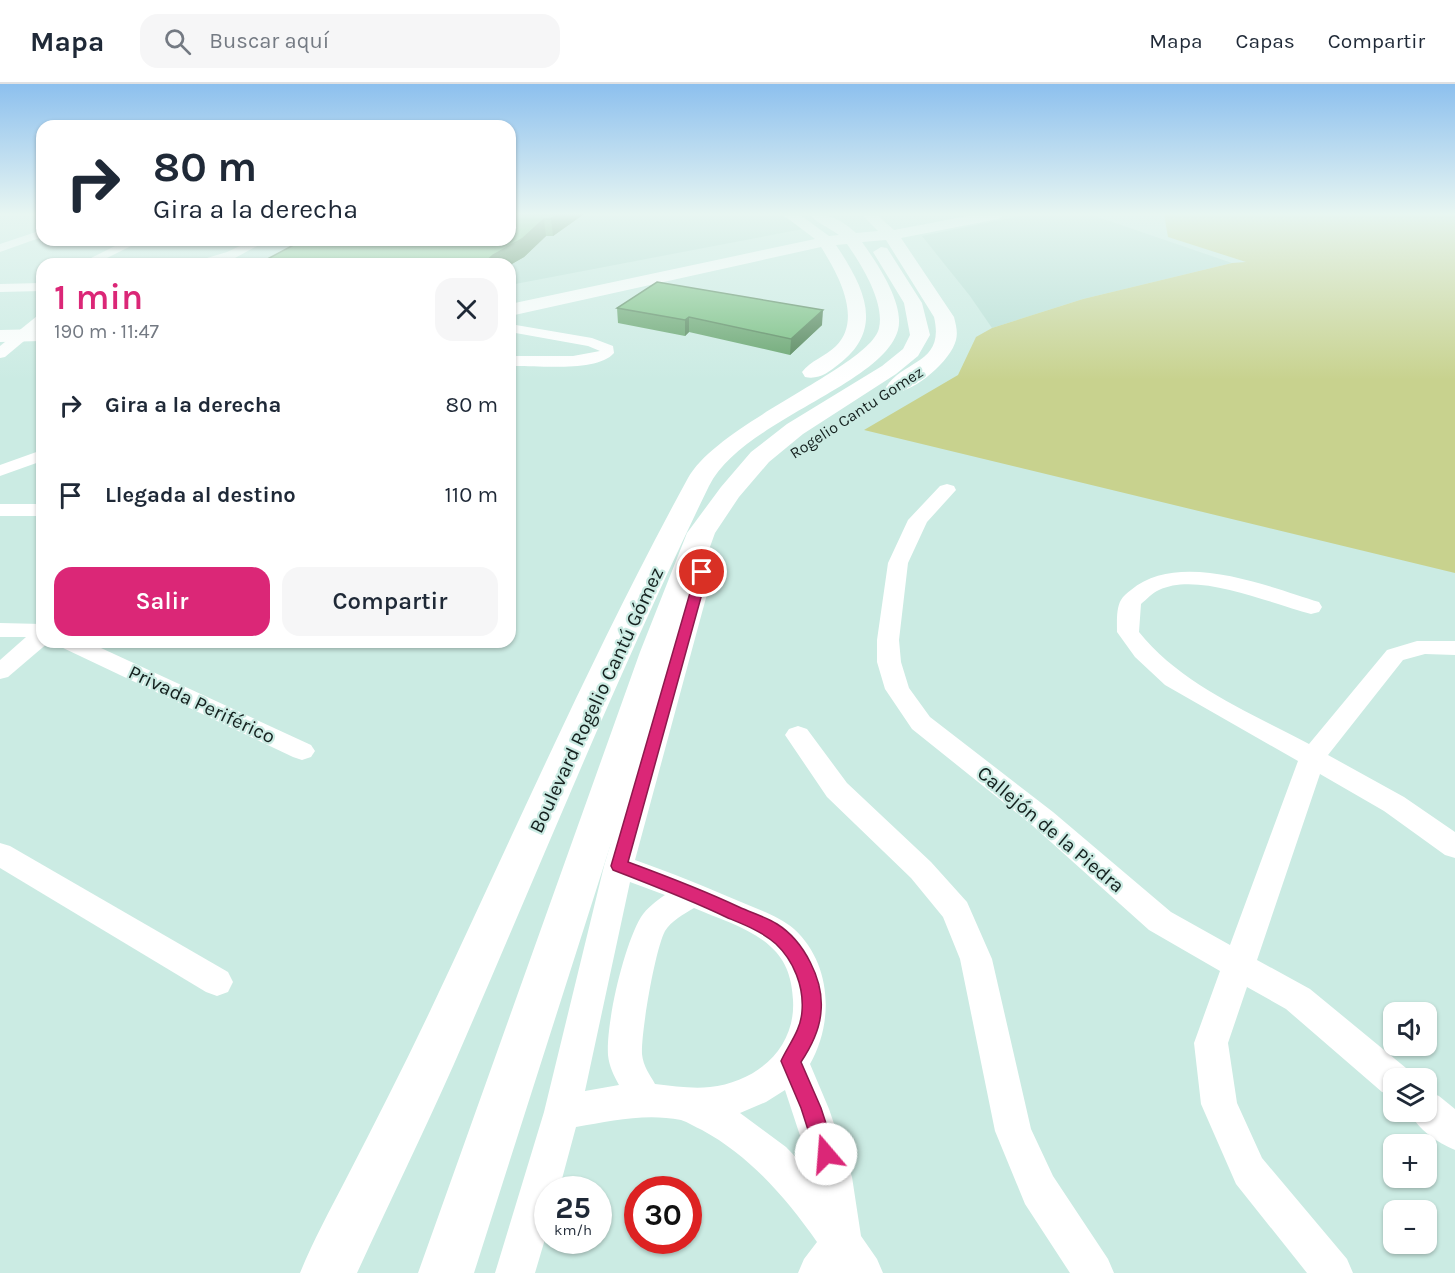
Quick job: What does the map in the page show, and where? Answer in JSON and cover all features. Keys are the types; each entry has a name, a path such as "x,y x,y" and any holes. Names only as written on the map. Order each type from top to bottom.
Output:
{"street":[{"path":"516,308 701,269"},
{"path":"515,1273 562,1112 619,866 702,572 687,534 665,533 667,506 675,480 690,457 715,432 747,410 829,363 847,346 858,329 860,315 855,295 842,269"},
{"name":"Boulevard Rogelio Cantú Gómez","path":"446,1273 656,652 703,474 733,444 771,417 860,364 880,346 889,329 888,312 881,286 871,269"},
{"name":"Boulevard Rogelio Cantú Gómez","path":"328,1273 434,1054 643,592 687,534 730,492 760,457 795,429 889,370 911,352 920,335 913,303 893,269"},
{"name":"Rogelio Cantu Gomez","path":"687,534 721,526 776,464 810,438 880,398 927,366 939,354 946,341 949,328 914,269"},
{"path":"622,270 620,277 626,280 646,282"},
{"path":"573,296 599,284 600,281 595,273"},
{"path":"0,288 36,287"},
{"path":"516,329 592,342 608,349 607,353 601,356 581,360 516,361"},
{"path":"0,336 32,335"},
{"path":"0,355 32,335"},
{"path":"0,355 32,357"},
{"path":"0,471 36,457"},
{"name":"Callejón de la Piedra","path":"947,490 918,520 898,563 888,640 889,662 897,689 921,723 1043,819 1160,921 1298,999 1383,1071"},
{"path":"0,510 36,510"},
{"path":"1311,606 1234,585 1192,578 1154,583 1130,602 1128,632 1143,652 1174,680 1394,804 1455,846"},
{"path":"0,630 36,631"},
{"path":"0,672 36,641"},
{"path":"1333,1273 1249,1171 1218,1104 1211,1043 1312,758 1395,655 1411,648 1443,647 1455,658"},
{"name":"Privada Periférico","path":"82,648 302,751"},
{"path":"798,735 837,789 921,870 956,911 976,959 1013,1131 1039,1190 1094,1273"},
{"path":"0,854 217,982"},
{"path":"562,1112 645,1100 691,1106 725,1101 750,1093 775,1078 791,1061 805,1039 812,1011 810,985 800,961 784,941 771,930 693,893 619,866"},
{"path":"645,1100 625,1055 627,1032 646,942 652,925 663,912 693,893"},
{"path":"791,1061 811,1108 833,1177 853,1258"},
{"path":"691,1106 734,1129 767,1154 804,1191 853,1258"},
{"path":"1437,1117 1455,1132"},
{"path":"818,1273 853,1258"}],"shaded area":[{"path":"516,269 591,269 516,284"},
{"path":"949,269 1205,269 1083,299 992,328"}],"green space":[{"path":"1205,269 1455,269 1455,573 864,430 958,375 976,337 992,328 1083,299"}],"building":[{"path":"657,282 823,310 791,339 689,317 685,320 617,308"}],"route":[{"path":"702,572 619,866 693,893 771,930 784,941 800,961 810,985 812,1011 805,1039 791,1061 811,1108 826,1154"}]}
